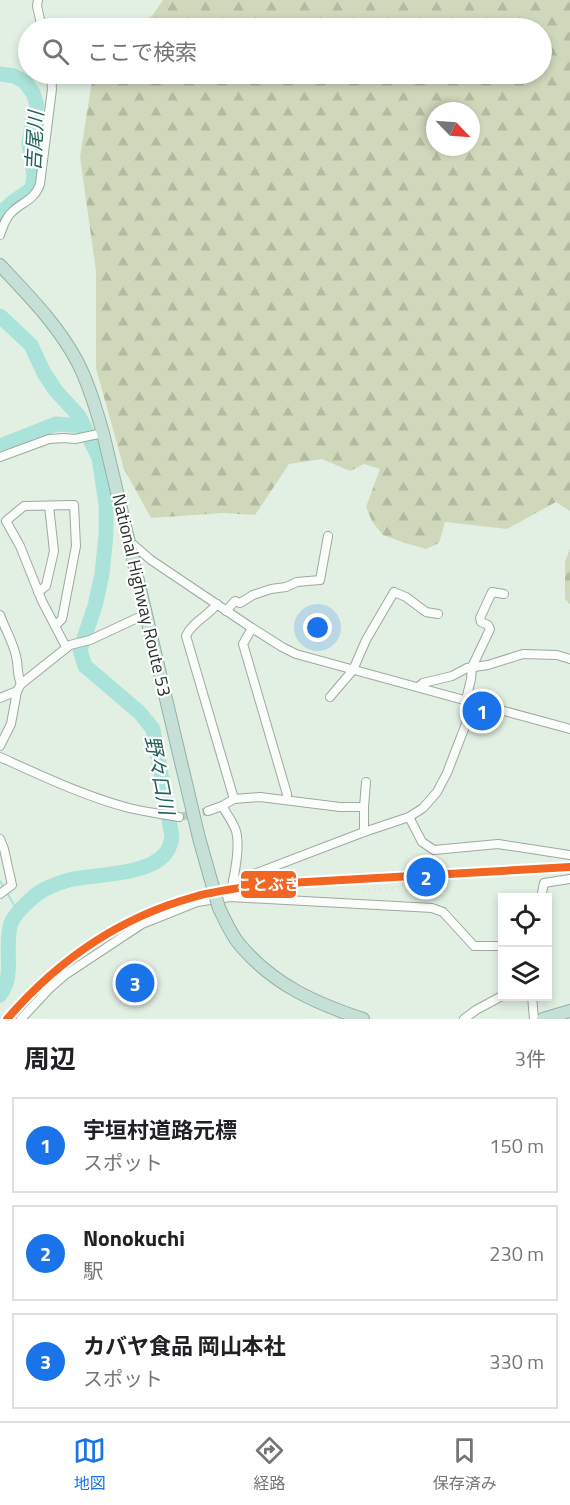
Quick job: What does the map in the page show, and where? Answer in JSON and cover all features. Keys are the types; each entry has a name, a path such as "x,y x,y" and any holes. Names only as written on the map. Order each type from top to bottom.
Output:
{"highway":[{"name":"National Highway Route 53","path":"0,265 58,331 77,362 92,394 99,434 129,541 199,838 219,908 238,944 267,972 298,993 363,1019"},
{"path":"543,1019 570,1011"}],"street":[{"path":"38,0 40,18"},
{"path":"0,235 11,213 37,193 52,84"},
{"path":"0,457 49,439 75,439 99,434"},
{"path":"54,626 62,620 76,546 74,505 24,506 6,521 20,546 54,626 68,646"},
{"path":"38,592 46,586 54,551 50,506"},
{"path":"226,611 235,601 240,603 271,589 286,587 297,582 320,580 328,536"},
{"path":"129,541 151,560 226,611 296,654 570,729"},
{"path":"330,697 353,670 366,640 394,592 406,597 426,612 438,614"},
{"path":"233,882 409,817 423,808 437,792 447,773 470,702 472,667 490,629 488,625 481,622 480,618 492,592 504,594"},
{"path":"217,604 189,630 186,636 234,799"},
{"path":"0,698 19,687 68,646 90,640 146,614"},
{"path":"0,615 15,653 19,687 11,724 0,746"},
{"path":"252,628 243,644 287,800"},
{"path":"418,687 423,683 452,676 467,668 528,654 557,655 570,659"},
{"path":"0,757 88,794 130,808 177,816"},
{"path":"364,832 366,782"},
{"path":"208,811 234,799 260,797 340,807 364,807"},
{"path":"222,806 237,833 230,897"},
{"path":"409,817 422,842 434,850 498,844 570,855"},
{"path":"0,839 12,885 4,891"},
{"path":"542,893 544,883 570,879"},
{"path":"21,1019 65,975 142,924 197,902 230,897 432,908 443,912 474,946 498,946"},
{"path":"464,1019 498,998"},
{"path":"532,1001 534,1019"}],"path":[{"path":"394,871 362,873 363,890 397,888 397,886"}],"green space":[{"path":"163,0 570,0 570,511 556,502 507,529 445,522 439,543 426,549 383,535 373,523 366,507 380,469 364,464 350,471 322,459 289,464 255,515 223,513 151,518 124,469 96,368 96,271 80,157 91,84 552,84 552,18 147,18 152,16"},
{"path":"570,549 570,604 565,599 565,561"}],"waterway":[{"name":"吉尾川","path":"0,74 18,78"},
{"name":"吉尾川","path":"0,215 11,203 32,188 34,176 29,143 37,105 33,93 26,84"},
{"name":"野々口川","path":"0,316 31,345 44,373 56,391 79,416 99,458 106,504 106,535 102,574 95,606 80,650 85,666 139,712 153,729 172,837 165,854 147,866 122,873 66,881 43,890 30,900 16,914 11,923 7,978 0,995"},
{"name":"野々口川","path":"0,446 56,424 84,426"},
{"path":"0,881 19,913"}],"tunnel":[{"path":"179,817 208,811"}],"transit line":[{"name":"ことぶき","path":"7,1019 47,978 91,944 140,917 194,897 271,884 570,867"}],"place":[{"name":"宇垣村道路元標","path":"482,711"},
{"name":"Nonokuchi","path":"426,877"},
{"name":"カバヤ食品 岡山本社","path":"135,983"}]}
